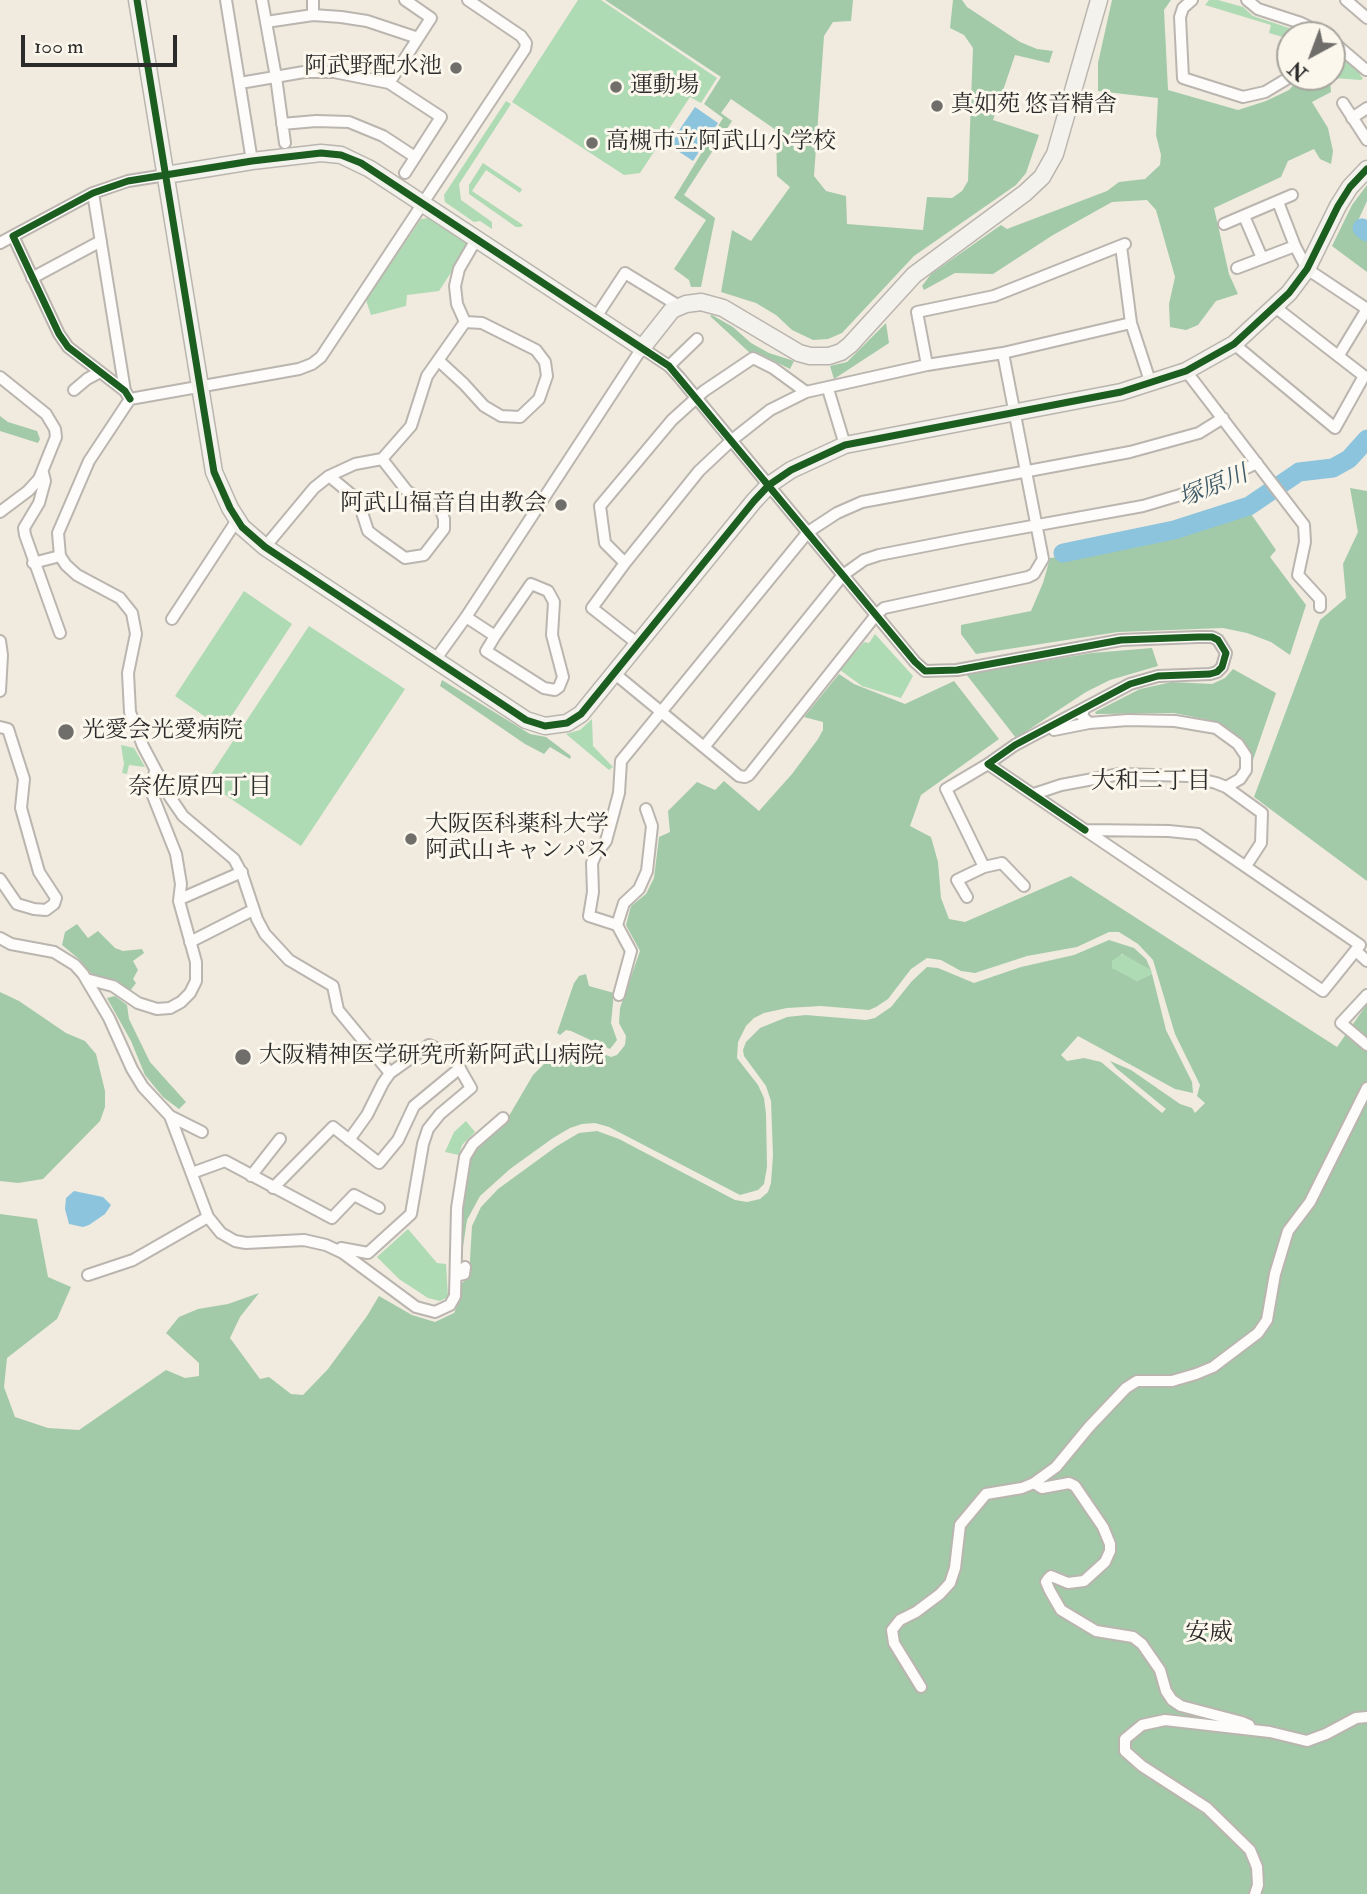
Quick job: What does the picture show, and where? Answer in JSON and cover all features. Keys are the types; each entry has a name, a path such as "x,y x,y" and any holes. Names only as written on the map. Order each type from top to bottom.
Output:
{"street":[{"path":"137,0 214,472 237,520 265,547 526,720 545,726 562,724 576,718 769,485 812,458 845,445 1121,392 1186,371 1234,344 1275,307 1307,268 1338,206 1350,187 1367,169"},
{"path":"226,0 252,161"},
{"path":"262,0 285,143"},
{"path":"313,0 313,15"},
{"path":"389,83 431,18 405,0"},
{"path":"13,236 59,334 68,347 128,395 199,387 299,369 312,364 321,357 525,49 526,43 522,36 468,0"},
{"path":"435,660 666,316 679,306 701,302 716,305 799,353 829,356 846,349 914,275 1026,193 1045,173 1055,154 1099,0"},
{"path":"1192,0 1183,8 1180,17 1183,78 1243,97 1265,92 1276,85"},
{"path":"1247,0 1258,9 1295,21"},
{"path":"1346,0 1367,18"},
{"path":"266,22 313,15 368,21 418,38"},
{"path":"1346,53 1366,70"},
{"path":"240,83 304,72 334,72 389,83 441,117 405,173"},
{"path":"1343,103 1367,140"},
{"path":"1352,118 1367,108"},
{"path":"282,124 349,122 383,136 415,156"},
{"path":"0,243 93,193 128,181 252,161 321,153 341,156 361,163 670,366 925,671 957,670 1121,640 1212,637 1223,646 1225,660 1217,672 1158,676 1130,684 1033,736 946,789 984,867"},
{"path":"93,193 128,395 89,461 58,533 60,556 77,575 120,598 132,612 136,634 128,673 130,712 155,771 183,816 226,850 242,872 253,910 265,934 283,954 333,986 338,1010 390,1073"},
{"path":"1224,224 1292,195"},
{"path":"1278,202 1295,246 1307,268 1367,309 1339,355"},
{"path":"1244,216 1262,258"},
{"path":"465,322 457,304 455,286 458,269 477,238"},
{"path":"32,278 101,241"},
{"path":"927,365 917,312 994,296 1123,245 1131,323 1151,384"},
{"path":"1237,268 1295,246"},
{"path":"596,317 621,269 679,306"},
{"path":"1234,344 1335,428 1364,376 1275,307"},
{"path":"265,547 314,488 355,464 382,459 411,426 427,376 465,322"},
{"path":"439,361 484,406 501,416 520,417 539,399 547,376 545,362 536,350 482,323 465,322"},
{"path":"638,644 592,608 699,471 732,440 770,411 806,392 828,389 851,381 1003,353 1131,323"},
{"path":"670,366 697,339"},
{"path":"614,673 739,776 749,775 884,608 1034,574 1043,559 1003,353"},
{"path":"625,563 605,543 600,506 672,420 696,397 753,358 774,368 806,392"},
{"path":"1186,371 1304,525 1305,542 1298,575 1320,599 1320,607"},
{"path":"74,390 100,372"},
{"path":"0,377 51,419 55,437 43,474 28,491 0,512"},
{"path":"828,389 845,445"},
{"path":"617,925 589,916 593,892 592,863 606,841 619,793 621,761 808,532 837,513 862,502 1161,445 1199,433 1223,418"},
{"path":"329,477 358,500 369,531 377,538 405,558 424,555 444,529 440,507 424,496 416,496 407,491 382,459"},
{"path":"704,747 843,575 864,560 1036,524 1143,506 1207,487 1257,463"},
{"path":"43,474 45,481 40,503 24,528 25,541 60,633"},
{"path":"172,619 237,520"},
{"path":"33,563 60,556"},
{"path":"531,584 548,591 554,603 552,635 563,677 559,687 555,690 544,688 486,650 495,636 531,584"},
{"path":"466,617 495,636"},
{"path":"0,641 0,691"},
{"path":"1084,709 1082,716 1089,723"},
{"path":"1033,736 1065,726 1128,720 1175,721 1216,728 1238,744 1252,769 1226,787"},
{"path":"0,727 8,729 24,779 21,808 39,872 56,898 54,904 46,910 17,904 0,879"},
{"path":"988,764 1034,794 1085,830 1323,991 1360,945 1198,834 1085,830"},
{"path":"86,979 118,988 148,1007 170,1008 186,998 196,981 197,968 180,899 181,884 176,855 151,791 155,771"},
{"path":"1034,794 1061,785 1120,774 1188,776 1226,787 1262,813 1261,844 1246,866"},
{"path":"619,995 631,951 617,925 622,906 639,889 647,871 652,827 646,809"},
{"path":"967,897 957,880 984,867 1002,863 1024,886"},
{"path":"180,899 242,872"},
{"path":"190,942 253,910"},
{"path":"0,938 11,944 60,955 75,965 113,1026 136,1076 159,1107 170,1116 202,1132"},
{"path":"1356,951 1367,961"},
{"path":"1367,995 1341,1023 1367,1045"},
{"path":"170,1116 208,1217 217,1230 235,1241 246,1243 304,1240 368,1253 411,1214 428,1129 437,1116 471,1088 452,1055 429,1045 390,1073 367,1115 349,1140"},
{"path":"273,1188 333,1127 379,1163 398,1140 414,1106 460,1068"},
{"path":"921,1687 894,1643 892,1630 900,1620 924,1606 950,1583 956,1568 960,1525 986,1494 1013,1490 1034,1483 1056,1466 1088,1427 1126,1388 1137,1381 1172,1381 1213,1367 1258,1333 1267,1320 1275,1274 1288,1231 1310,1202 1367,1088"},
{"path":"331,1247 349,1257 402,1298 425,1311 435,1312 450,1305 455,1296 456,1217 464,1160 470,1146 503,1118"},
{"path":"251,1175 280,1139"},
{"path":"191,1173 225,1161 332,1218 354,1195 379,1208"},
{"path":"88,1275 133,1260 208,1217"},
{"path":"456,1276 464,1274 465,1267"},
{"path":"1034,1483 1042,1488 1069,1483 1075,1486 1110,1544 1105,1562 1084,1581 1068,1583 1051,1576 1048,1579 1046,1582 1061,1610 1096,1631 1133,1637 1142,1644 1160,1670 1172,1700 1181,1706 1242,1722 1249,1725 1251,1730"},
{"path":"1255,1894 1258,1885 1257,1867 1250,1850 1207,1808 1157,1777 1125,1751 1125,1739 1142,1725 1164,1720 1270,1732 1307,1741 1356,1718 1367,1717"}],"green space":[{"name":"運動場","path":"578,0 601,0 717,78 701,103 690,97 640,173 624,175 512,102"},
{"path":"605,0 853,0 851,21 833,22 824,36 814,176 826,191 846,196 847,224 923,230 927,197 952,198 962,191 968,181 973,48 964,35 950,28 953,0 962,0 967,7 1020,42 1037,49 1053,51 1049,63 1015,55 993,120 1039,135 1026,173 1016,185 914,256 842,333 828,339 813,340 792,330 776,315 756,303 721,292 732,230 751,241 790,187 777,176 776,130 731,99 721,113 732,121 684,195 715,218 701,287 691,287 689,280 674,269 706,220 674,198 723,118 704,104 721,77"},
{"path":"1112,0 1171,0 1164,10 1168,90 1238,110 1287,91 1331,91 1312,102 1328,128 1333,151 1331,164 1320,159 1314,149 1288,161 1281,177 1214,208 1229,274 1238,294 1216,301 1198,325 1186,330 1170,327 1169,304 1175,277 1156,210 1147,200 1112,202 1053,235 993,274 955,273 924,290 922,286 931,274 1001,225 1007,229 1107,191 1119,182 1145,179 1160,165 1161,155 1156,135 1158,98 1098,91 1098,63"},
{"path":"1209,0 1218,0 1243,7 1253,16 1276,24 1276,35 1269,33 1271,25 1205,5"},
{"path":"1346,61 1361,73 1361,80 1346,79"},
{"path":"506,101 511,104 459,184 461,200 492,222 492,229 480,221 474,222 445,202 444,195"},
{"path":"483,163 522,189 520,193 486,170 472,191 523,225 521,227 516,227 469,194 469,185"},
{"path":"1367,185 1367,201 1357,223 1367,235 1367,272 1332,246 1352,205"},
{"path":"428,218 469,245 439,291 407,295 406,306 371,315 366,300 421,219"},
{"path":"710,316 733,327 751,343 769,353 794,361 790,369 756,352 750,353"},
{"path":"886,323 889,343 834,379 830,366 847,362"},
{"path":"0,416 8,422 37,431 40,439 38,443 0,431"},
{"path":"1350,488 1367,491 1367,881 1254,797 1320,620 1346,598 1343,564 1358,532"},
{"path":"1249,511 1276,550 1270,557 1306,605 1290,655 1271,642 1223,628 1118,632 976,654 961,634 961,625 1031,611 1050,558 1124,549 1172,538"},
{"path":"244,591 292,624 223,729 175,696"},
{"path":"309,626 405,689 301,846 206,782"},
{"path":"875,634 913,676 901,698 862,686 840,670 864,642 869,643"},
{"path":"1152,648 1158,666 1110,680 1086,692 1016,738 966,674 1092,653"},
{"path":"1233,669 1276,693 1253,760 1244,741 1214,721 1174,713 1095,712 1140,689 1172,682 1212,684 1225,678"},
{"path":"839,674 854,684 905,704 954,681 999,739 921,795 910,826 931,837 938,862 941,898 949,919 965,922 1071,876 1337,1047 1367,1004 1367,1894 0,1894 0,1214 37,1219 48,1277 71,1287 57,1319 7,1358 4,1387 15,1417 48,1428 79,1430 166,1370 185,1378 199,1376 199,1363 166,1333 179,1317 198,1309 228,1304 259,1293 240,1317 230,1338 260,1379 269,1377 291,1394 303,1395 328,1369 379,1296 412,1315 435,1322 454,1313 460,1300 461,1284 469,1277 472,1226 481,1207 498,1189 579,1133 597,1131 619,1139 735,1200 747,1202 760,1199 768,1192 771,1183 771,1101 766,1086 744,1056 746,1042 760,1028 787,1017 806,1015 866,1020 875,1018 891,1007 927,967 938,968 974,983 1021,967 1074,955 1109,940 1134,948 1146,959 1151,970 1122,954 1112,961 1112,968 1137,981 1152,974 1166,1030 1192,1082 1193,1093 1175,1089 1078,1036 1061,1055 1067,1061 1084,1058 1101,1062 1162,1113 1166,1109 1110,1061 1131,1070 1180,1104 1192,1108 1195,1113 1205,1103 1197,1096 1200,1085 1175,1034 1153,960 1138,944 1119,932 1109,932 1077,947 1027,956 975,973 961,971 941,960 927,958 911,969 888,999 869,1010 821,1006 787,1008 764,1013 746,1026 738,1042 737,1058 758,1085 764,1098 766,1114 767,1167 764,1184 758,1190 740,1195 609,1127 595,1123 582,1124 553,1138 510,1169 480,1196 467,1220 460,1267 460,1222 467,1161 476,1147 506,1121 533,1075 565,1043 572,1041 611,1057 617,1055 625,1045 626,1036 619,1023 620,1008 640,951 626,925 631,906 646,894 654,878 659,837 670,832 668,811 697,782 715,790 724,781 759,811 818,739 823,730 823,722 804,717"},
{"path":"442,680 530,734 546,737 571,756 570,759 550,747 544,754 525,744 440,686"},
{"path":"592,719 593,746 613,767 609,770 566,734 580,730"},
{"path":"121,745 134,748 145,767 129,765 127,774 122,773 124,764"},
{"path":"77,924 88,938 98,931 115,948 123,951 142,949 144,953 133,961 138,970 133,979 136,983 130,991 94,977 79,959 62,945 65,932"},
{"path":"1119,955 1141,964 1151,970 1152,974 1137,981 1116,971 1112,968 1112,961"},
{"path":"586,974 589,986 614,993 611,1023 617,1040 610,1049 571,1031 566,1030 560,1035 557,1033 574,983 579,976"},
{"path":"0,992 19,1001 66,1033 85,1041 96,1054 105,1091 105,1107 100,1121 43,1179 18,1183 0,1181"},
{"path":"115,996 127,1005 129,1019 150,1062 186,1102 179,1109 163,1097 145,1075 131,1041 107,998"},
{"path":"466,1121 475,1132 462,1145 459,1155 445,1152 454,1132"},
{"path":"408,1229 437,1263 446,1264 448,1297 440,1301 428,1298 399,1279 377,1257"}],"water":[{"path":"695,107 718,123 693,161 669,145"},
{"path":"74,1191 103,1197 111,1205 105,1214 89,1225 83,1227 69,1224 65,1209 66,1198"}],"waterway":[{"path":"1362,228 1367,232"},
{"name":"塚原川","path":"1063,553 1174,530 1249,506 1299,472 1333,468 1349,459 1367,439"}],"cycle path":[{"path":"137,0 214,472 230,508 242,527 265,547 526,720 545,726 567,723 581,714 754,501 769,485 791,470 845,445 1121,392 1186,371 1234,344 1289,293 1307,269 1338,206 1350,187 1367,169"},
{"path":"130,399 125,391 68,347 59,334 13,236 93,193 128,181 321,153 341,155 361,163 669,366 925,671 957,670 1121,640 1198,637 1218,640 1226,653 1222,667 1217,672 1158,676 1130,684 1015,745 988,764 1085,830"}],"place":[{"name":"阿武野配水池","path":"456,68"},
{"name":"運動場","path":"616,87"},
{"name":"真如苑 悠音精舎","path":"937,106"},
{"name":"高槻市立阿武山小学校","path":"592,143"},
{"name":"阿武山福音自由教会","path":"561,505"},
{"name":"光愛会光愛病院","path":"66,732"},
{"name":"大阪医科薬科大学 阿武山キャンパス","path":"411,839"},
{"name":"大阪精神医学研究所新阿武山病院","path":"243,1057"}],"district":[{"name":"大和二丁目","path":"1151,783"},
{"name":"奈佐原四丁目","path":"200,789"},
{"name":"安威","path":"1209,1635"}]}
